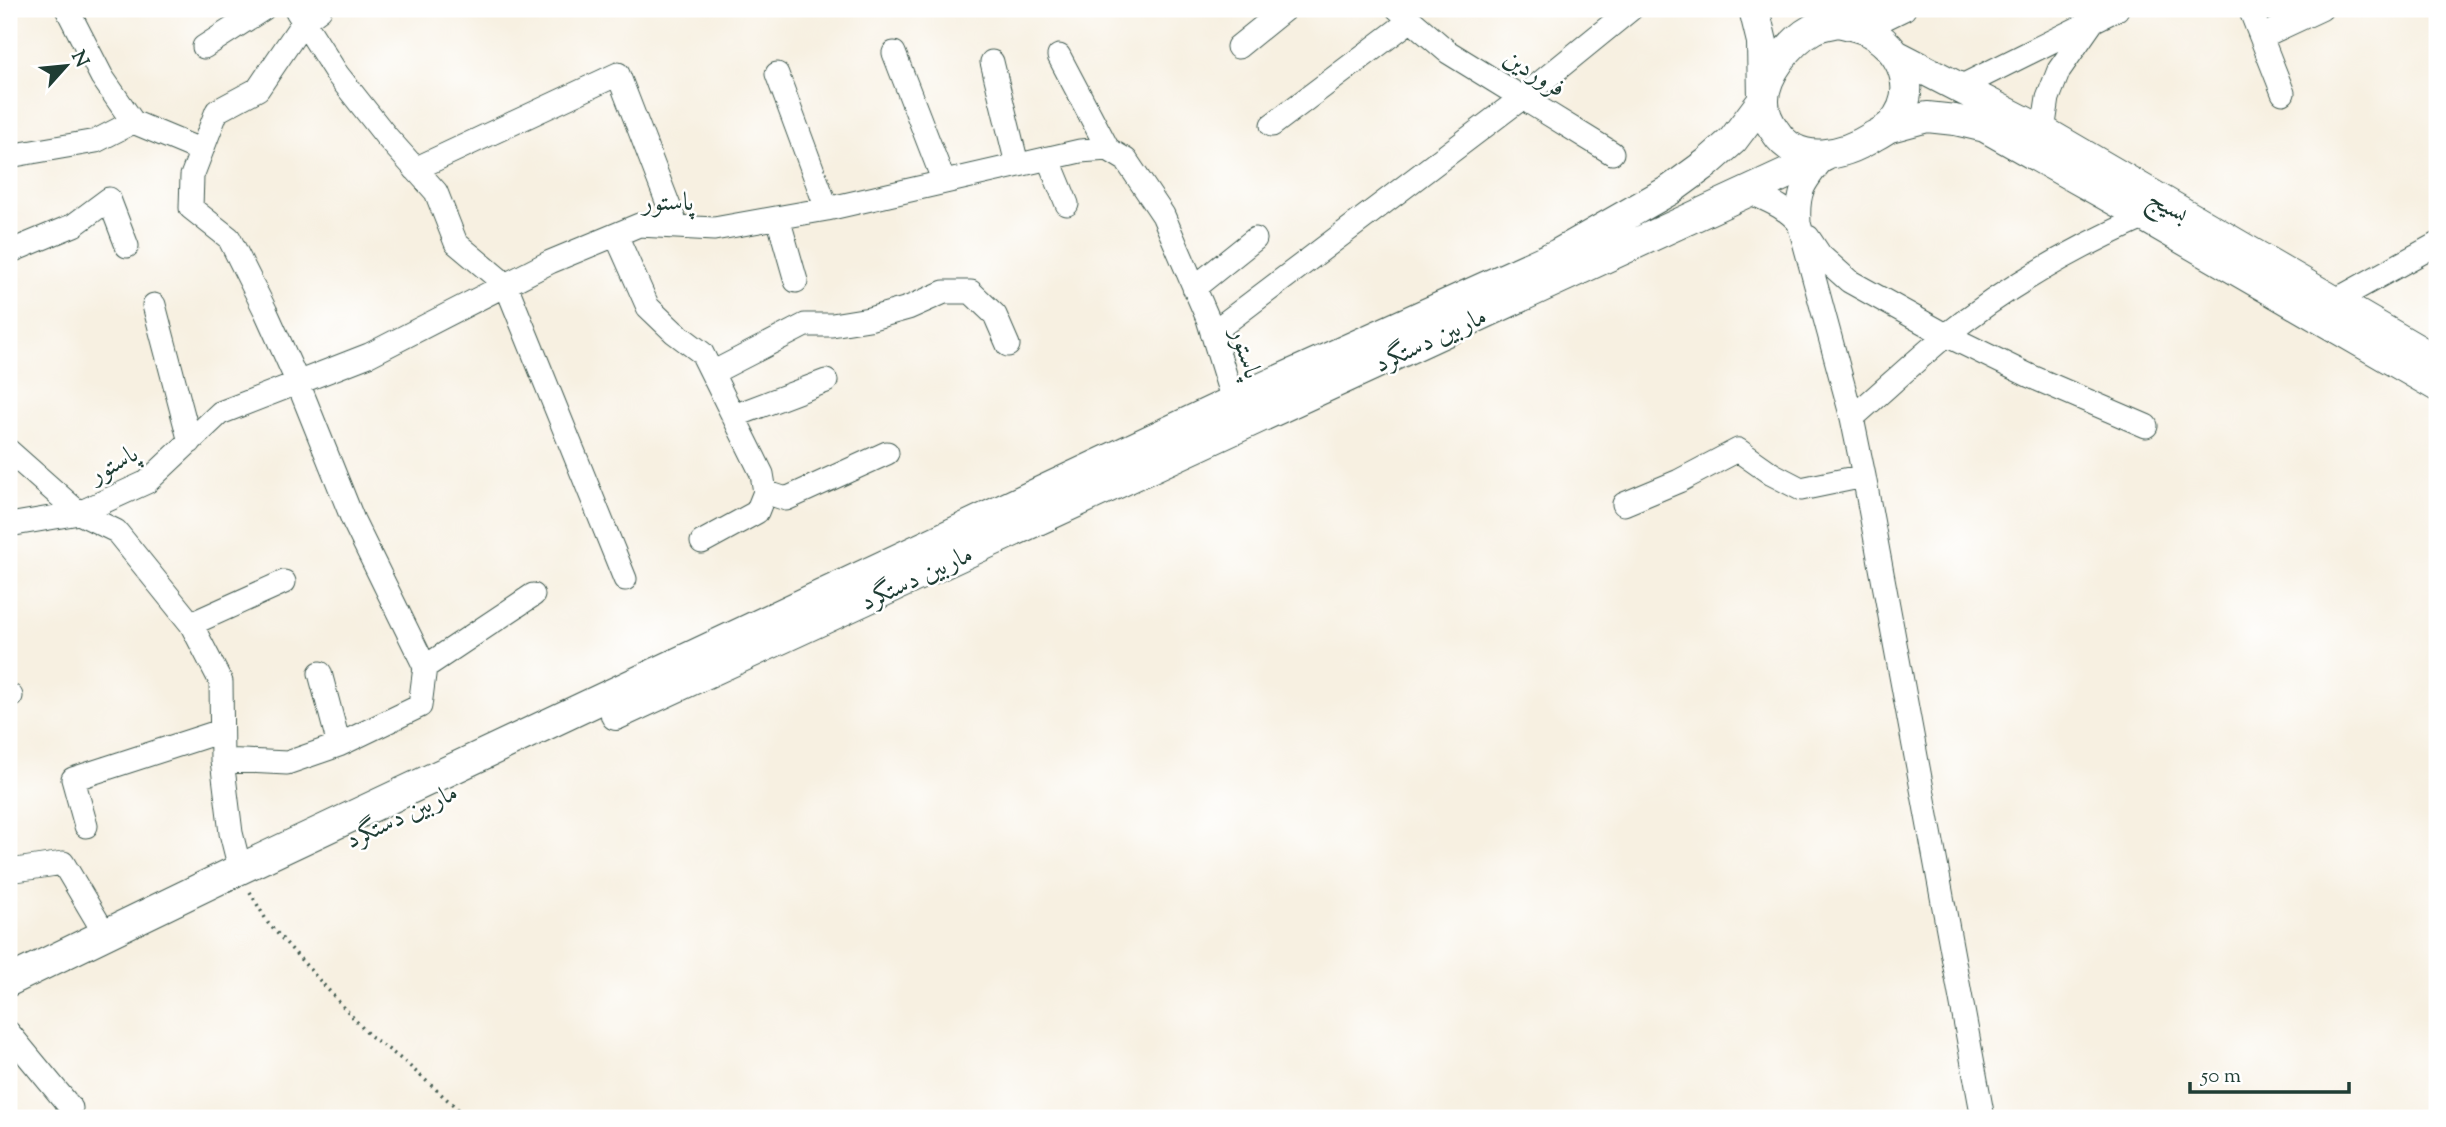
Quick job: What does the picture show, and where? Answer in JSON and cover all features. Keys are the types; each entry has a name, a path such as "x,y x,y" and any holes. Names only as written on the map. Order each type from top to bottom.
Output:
{"main road":[{"path":"1754,9 1762,42 1763,100 1767,117 1776,134 1787,145 1801,152 1825,156 1867,141 1890,127 1901,112 1906,95 1906,77 1898,56 1881,40 1841,20 1814,28 1785,51 1771,77 1763,100"},
{"name":"بسیج","path":"1898,56 2043,131 2437,361"},
{"name":"ماربین دستگرد","path":"715,658 1233,401 1558,254 1670,190 1707,163 1733,140 1763,100"},
{"name":"بسیج","path":"1890,127 1927,117 1985,127 2437,386"},
{"name":"ماربین دستگرد","path":"9,981 105,934 244,877 715,658 1825,156"},
{"path":"1620,219 1608,232 1610,239 1615,245 1633,245"},
{"name":"ماربین دستگرد","path":"9,1004 244,877"}],"street":[{"path":"67,9 102,77 133,122 200,150"},
{"path":"204,47 263,9"},
{"path":"1238,47 1285,9"},
{"path":"1212,333 1524,97 1631,9"},
{"path":"1841,20 1904,9"},
{"path":"1960,87 2118,9"},
{"path":"2250,9 2283,93"},
{"path":"2261,37 2321,9"},
{"path":"222,760 287,763 339,745 420,706 425,667 353,520 298,383 229,239 191,208 192,176 216,110 258,89 307,13"},
{"path":"307,13 337,74 386,136 436,192 456,243 506,285 625,579"},
{"path":"1272,125 1405,15"},
{"name":"فروردین","path":"1405,15 1448,52 1612,153"},
{"path":"2043,131 2049,98 2059,70 2092,23"},
{"path":"894,53 944,182"},
{"path":"1059,56 1108,149"},
{"path":"992,62 1017,164"},
{"path":"415,169 618,74 677,227"},
{"path":"777,74 827,209"},
{"path":"9,156 96,141 133,122"},
{"name":"پاستور","path":"9,525 79,513 147,482 220,413 369,355 550,262 639,225 714,229 827,209 1080,151 1108,149 1126,160 1163,215 1212,333 1233,401"},
{"path":"1825,156 1805,183 1798,201 1799,223 1852,418 1864,476 1983,1118"},
{"path":"1048,158 1067,204"},
{"path":"1747,191 1791,213 1820,255 1849,281 1946,335 2030,376 2146,426"},
{"path":"9,252 74,225 109,199 127,246"},
{"path":"1852,418 1946,335 2001,296 2101,236 2145,217"},
{"path":"778,218 796,281"},
{"path":"617,234 648,307 674,332 702,353 762,474 765,492 757,512 702,542"},
{"path":"1194,288 1255,239"},
{"path":"2334,301 2437,244"},
{"path":"712,373 805,325 832,325 869,320 908,308 944,292 971,292 995,315 1008,345"},
{"path":"154,305 190,442"},
{"path":"734,416 826,381"},
{"path":"1624,504 1679,481 1738,450 1772,474 1801,489 1864,476"},
{"path":"9,451 79,513 116,531 191,624 221,682 222,760 231,833 244,877"},
{"path":"765,492 786,499 887,453"},
{"path":"191,624 284,582"},
{"path":"425,667 533,595"},
{"path":"320,673 339,745"},
{"path":"86,826 73,779 221,731"},
{"path":"9,872 63,863 105,934"},
{"path":"9,1033 71,1108"}],"path":[{"path":"244,877 268,923 368,1034 405,1062 468,1118"}]}
